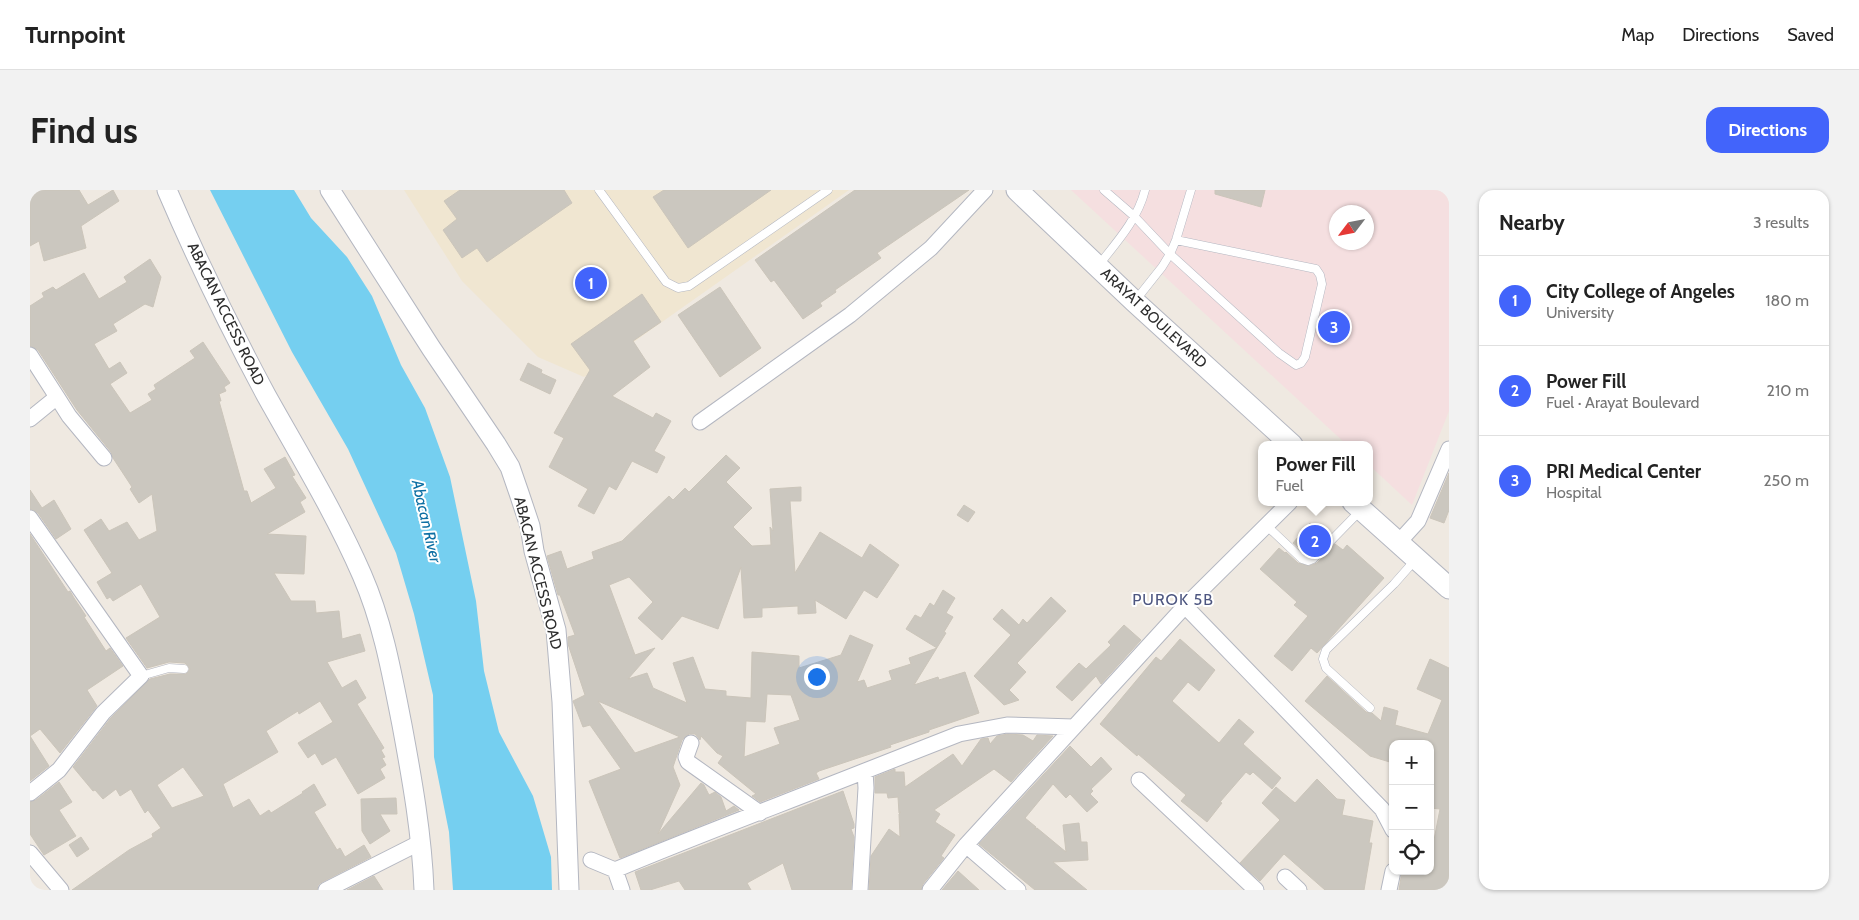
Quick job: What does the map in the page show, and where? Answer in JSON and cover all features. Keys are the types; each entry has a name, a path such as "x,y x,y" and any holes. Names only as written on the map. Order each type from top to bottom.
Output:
{"main road":[{"name":"ARAYAT BOULEVARD","path":"1017,190 1135,302 1288,441"},
{"path":"1357,506 1449,588"}],"street":[{"name":"ABACAN ACCESS ROAD","path":"167,190 217,302 266,395 309,470 362,576 383,637 393,679 421,842 424,890"},
{"name":"ABACAN ACCESS ROAD","path":"330,190 431,348 496,444 510,467 519,493 530,526 534,551 557,638 562,702 569,890"},
{"path":"700,422 850,315 931,248 985,190"},
{"path":"30,356 69,416 104,458"},
{"path":"30,419 57,397"},
{"path":"1398,543 1418,521 1449,449"},
{"path":"930,890 966,845 1185,606 1286,506"},
{"path":"30,518 109,622 140,676 103,712 59,770 30,793"},
{"path":"1185,606 1382,809 1389,822"},
{"path":"591,860 616,870 681,842 760,813 959,734 1007,725 1074,727"},
{"path":"690,743 686,757 688,762 760,813"},
{"path":"860,890 866,788 865,771"},
{"path":"1139,780 1256,890"},
{"path":"326,890 421,842"},
{"path":"966,845 1018,890"},
{"path":"30,853 61,890"},
{"path":"616,870 622,890"},
{"path":"1389,890 1392,875"},
{"path":"1286,878 1299,890"}],"lane":[{"path":"599,190 666,282 678,288 689,286 823,191"},
{"path":"1104,190 1134,216 1170,254 1279,354 1296,365 1301,363 1305,357 1322,284 1316,268 1176,240"},
{"path":"1098,266 1122,236 1134,216 1145,190"},
{"path":"1135,302 1170,254 1191,190"},
{"path":"1267,526 1302,559 1308,561 1312,559 1357,506"},
{"path":"1370,708 1326,668 1323,659 1326,650 1394,584 1416,559"},
{"path":"140,676 169,668 184,669"}],"shaded area":[{"path":"404,190 849,190 584,377 538,357 462,281"},
{"path":"1071,190 1449,190 1449,411 1412,505 1373,469 1373,441 1343,441"}],"water":[{"name":"Abacan River","path":"210,190 294,190 311,218 347,257 372,296 401,365 425,408 450,477 476,601 484,671 499,732 533,796 551,857 552,890 453,890 449,832 434,757 433,695 414,614 396,553 348,449 292,352"}],"building":[{"path":"30,190 79,190 88,205 113,190 119,201 81,226 86,248 44,261 39,241 30,246"},
{"path":"460,190 564,190 572,203 487,262 477,248 462,258 443,230 457,219 444,201"},
{"path":"664,190 771,190 688,248 653,197"},
{"path":"855,190 969,190 877,253 881,258 835,290 836,292 820,303 822,306 803,319 774,280 771,282 755,260"},
{"path":"1215,190 1265,190 1261,207 1215,194"},
{"path":"150,259 161,277 153,307 145,304 113,324 117,331 94,344 109,369 120,362 127,373 110,384 130,413 152,400 148,394 156,389 154,385 195,358 190,351 203,342 230,383 224,387 226,391 219,394 221,401 219,401 244,491 247,491 251,503 276,488 264,469 285,457 295,475 292,476 306,498 300,502 305,512 267,534 306,536 304,574 274,573 291,601 315,601 316,613 339,611 342,639 360,634 365,651 327,662 342,688 356,680 366,698 357,704 384,748 381,750 385,757 382,758 386,765 380,769 385,778 358,794 336,757 322,765 315,753 308,758 298,743 333,722 320,701 299,714 298,711 266,731 278,752 223,784 233,808 249,799 260,816 269,810 271,813 314,784 326,805 314,812 337,850 340,848 345,857 364,845 371,857 322,882 318,885 317,890 72,890 129,850 153,837 152,834 161,828 148,810 145,813 131,789 120,796 116,789 103,799 95,790 93,791 73,767 110,719 150,679 170,674 186,674 190,669 185,663 169,662 147,668 126,638 160,617 141,584 113,601 110,597 107,599 97,582 112,573 84,530 101,519 109,531 127,522 139,540 157,531 152,494 139,503 130,489 132,487 111,452 77,410 38,350 30,346 30,306 44,297 42,293 53,287 56,290 84,273 99,299 127,282 124,277","holes":["183,767 204,796 172,808 157,785"]},
{"path":"720,287 761,348 720,377 678,315"},
{"path":"642,294 661,322 633,341 650,367 612,396 653,418 656,413 671,421 654,451 665,457 657,473 632,461 616,490 609,486 594,514 578,506 588,489 549,467 564,438 554,433 590,370 571,344"},
{"path":"528,363 542,370 541,373 556,380 550,394 520,380"},
{"path":"726,455 740,468 726,482 752,508 733,527 752,546 771,545 770,527 773,531 770,489 801,487 801,501 790,501 795,573 820,532 862,558 870,544 899,565 877,598 864,590 846,619 815,600 816,613 798,614 798,606 762,608 762,617 744,618 741,567 718,629 682,616 662,640 638,618 653,602 629,577 609,585 635,655 655,648 628,679 647,673 653,688 687,703 673,663 693,657 705,689 726,691 726,696 751,698 752,652 799,656 799,668 841,655 850,635 873,645 857,682 864,680 867,688 892,680 889,671 911,664 909,658 937,648 914,685 938,677 939,680 965,672 979,713 890,745 891,747 819,771 816,773 819,779 760,802 752,796 756,794 718,763 723,756 717,753 701,736 700,740 695,734 689,734 682,740 673,767 680,785 658,834 701,783 709,795 715,792 721,797 726,811 734,806 739,810 620,858 589,781 621,769 590,725 583,727 573,701 585,695 568,644 568,637 575,635 560,595 558,595 547,556 561,551 567,569 594,559 592,552 622,541 669,496 673,500 685,488 689,492","holes":["767,694 791,695 800,720 774,728 780,744 744,757 746,721 765,722","598,701 680,737 635,753"]},
{"path":"1449,473 1449,510 1444,523 1430,518"},
{"path":"30,490 42,508 54,500 71,529 56,539 38,513 30,509"},
{"path":"964,505 975,512 968,522 957,515"},
{"path":"1310,523 1327,537 1308,555 1293,543"},
{"path":"30,534 68,592 70,591 106,651 110,648 123,666 87,690 97,706 60,753 40,729 30,736"},
{"path":"1335,544 1343,550 1347,545 1384,578 1317,653 1311,648 1292,671 1274,656 1308,616 1294,605 1297,602 1260,569 1279,548 1298,563 1309,566 1317,563"},
{"path":"943,590 955,598 946,613 953,617 944,632 946,633 937,648 906,629 915,615 921,618 930,603 934,606"},
{"path":"1051,597 1066,611 1017,663 1026,672 1009,690 1019,700 1004,705 974,676 1011,635 993,619 1002,609 1019,625 1023,619 1027,623"},
{"path":"1124,625 1141,640 1101,684 1096,676 1072,701 1056,687 1079,663 1086,669 1111,645 1108,642"},
{"path":"1180,639 1215,670 1199,691 1188,682 1172,701 1219,743 1239,719 1254,732 1243,744 1281,778 1272,789 1253,772 1250,775 1246,772 1220,802 1222,803 1207,822 1181,801 1186,795 1100,724 1156,657 1161,661"},
{"path":"1430,659 1449,668 1449,890 1399,890 1401,875 1434,875 1434,840 1440,809 1434,808 1434,740 1389,740 1389,762 1370,756 1305,701 1327,676 1366,712 1372,713 1381,721 1384,707 1398,711 1395,725 1428,734 1442,700 1417,689"},
{"path":"1008,734 1023,735 1033,741 1037,735 1053,736 1011,782 994,769 934,810 940,814 935,822 955,835 941,856 944,858 923,884 921,890 869,890 871,856 889,829 900,837 899,814 901,812 899,813 898,797 888,798 887,793 875,793 875,777 895,769 895,772 904,772 905,787 953,754 962,766 981,739 988,738 990,744 997,736"},
{"path":"30,736 49,766 30,781"},
{"path":"1070,746 1091,767 1101,757 1112,769 1091,789 1093,791 1090,794 1098,802 1087,812 1070,794 1066,798 1053,784 1025,818 1036,827 1034,829 1037,828 1066,852 1063,825 1079,823 1081,842 1087,842 1088,860 1053,862 1087,890 1035,890 979,844"},
{"path":"1317,779 1337,799 1345,800 1342,815 1373,821 1369,843 1372,843 1364,890 1325,890 1284,854 1260,881 1240,863 1280,820 1262,803 1276,787 1295,803"},
{"path":"59,782 72,802 59,810 76,836 44,855 30,834 30,802 36,800"},
{"path":"843,791 854,824 854,828 851,829 854,837 851,890 792,890 783,863 747,883 751,890 685,890 679,881 650,890 641,890 635,872"},
{"path":"396,798 397,814 380,814 390,831 370,844 362,831 361,799"},
{"path":"81,837 89,849 77,857 69,845"},
{"path":"958,871 979,890 942,890"},
{"path":"374,876 383,890 347,890"}],"place":[{"name":"City College of Angeles","path":"591,283"},
{"name":"PRI Medical Center","path":"1334,327"},
{"name":"Power Fill","path":"1315,541"}],"district":[{"name":"PUROK 5B","path":"1173,599"}]}
